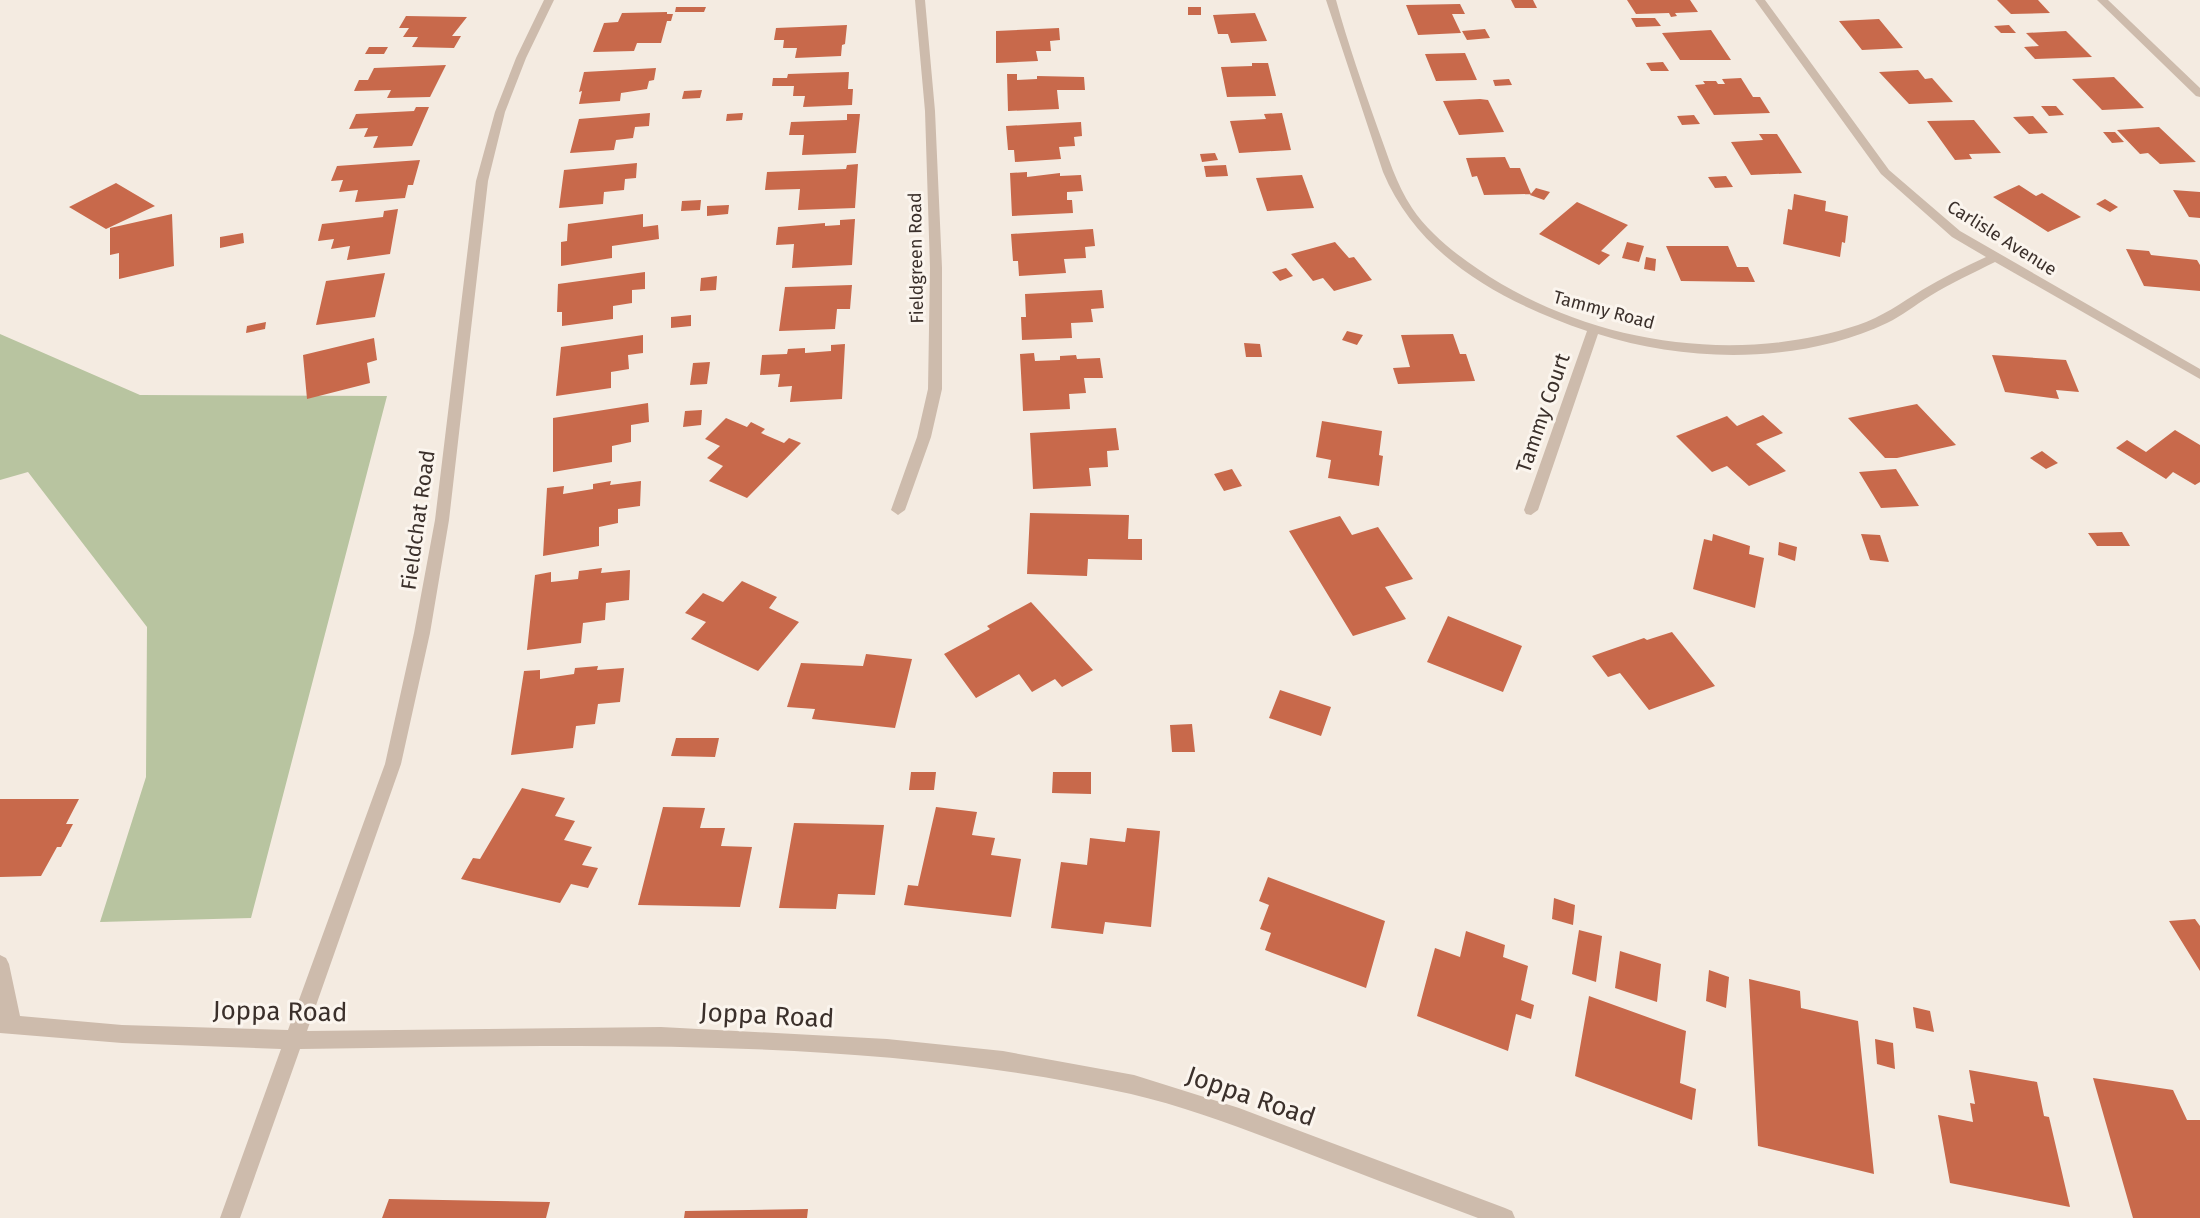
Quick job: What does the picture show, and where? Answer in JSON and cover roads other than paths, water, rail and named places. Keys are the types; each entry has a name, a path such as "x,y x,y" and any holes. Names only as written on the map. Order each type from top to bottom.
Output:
{"street":[{"name":"Fieldchat Road","path":"230,1218 296,1040 393,764 422,633 442,520 482,181 500,112 521,58 549,0"},
{"name":"Fieldgreen Road","path":"898,510 924,437 935,389 936,268 930,111 920,0"},
{"name":"Tammy Road","path":"1331,0 1343,44 1389,172 1413,218 1432,241 1456,262 1494,287 1540,311 1594,330 1657,343 1704,348 1787,346 1826,339 1880,321 1964,271 1995,257"},
{"name":"Carlisle Avenue","path":"1760,0 1885,172 1932,215 1956,234 2200,375"},
{"path":"2102,0 2200,94"},
{"name":"Tammy Court","path":"1531,510 1594,330"},
{"path":"0,964 6,1025"},
{"name":"Joppa Road","path":"6,1025 122,1034 296,1040 661,1036 887,1048 1003,1060 1134,1085 1239,1118 1505,1218"}]}
